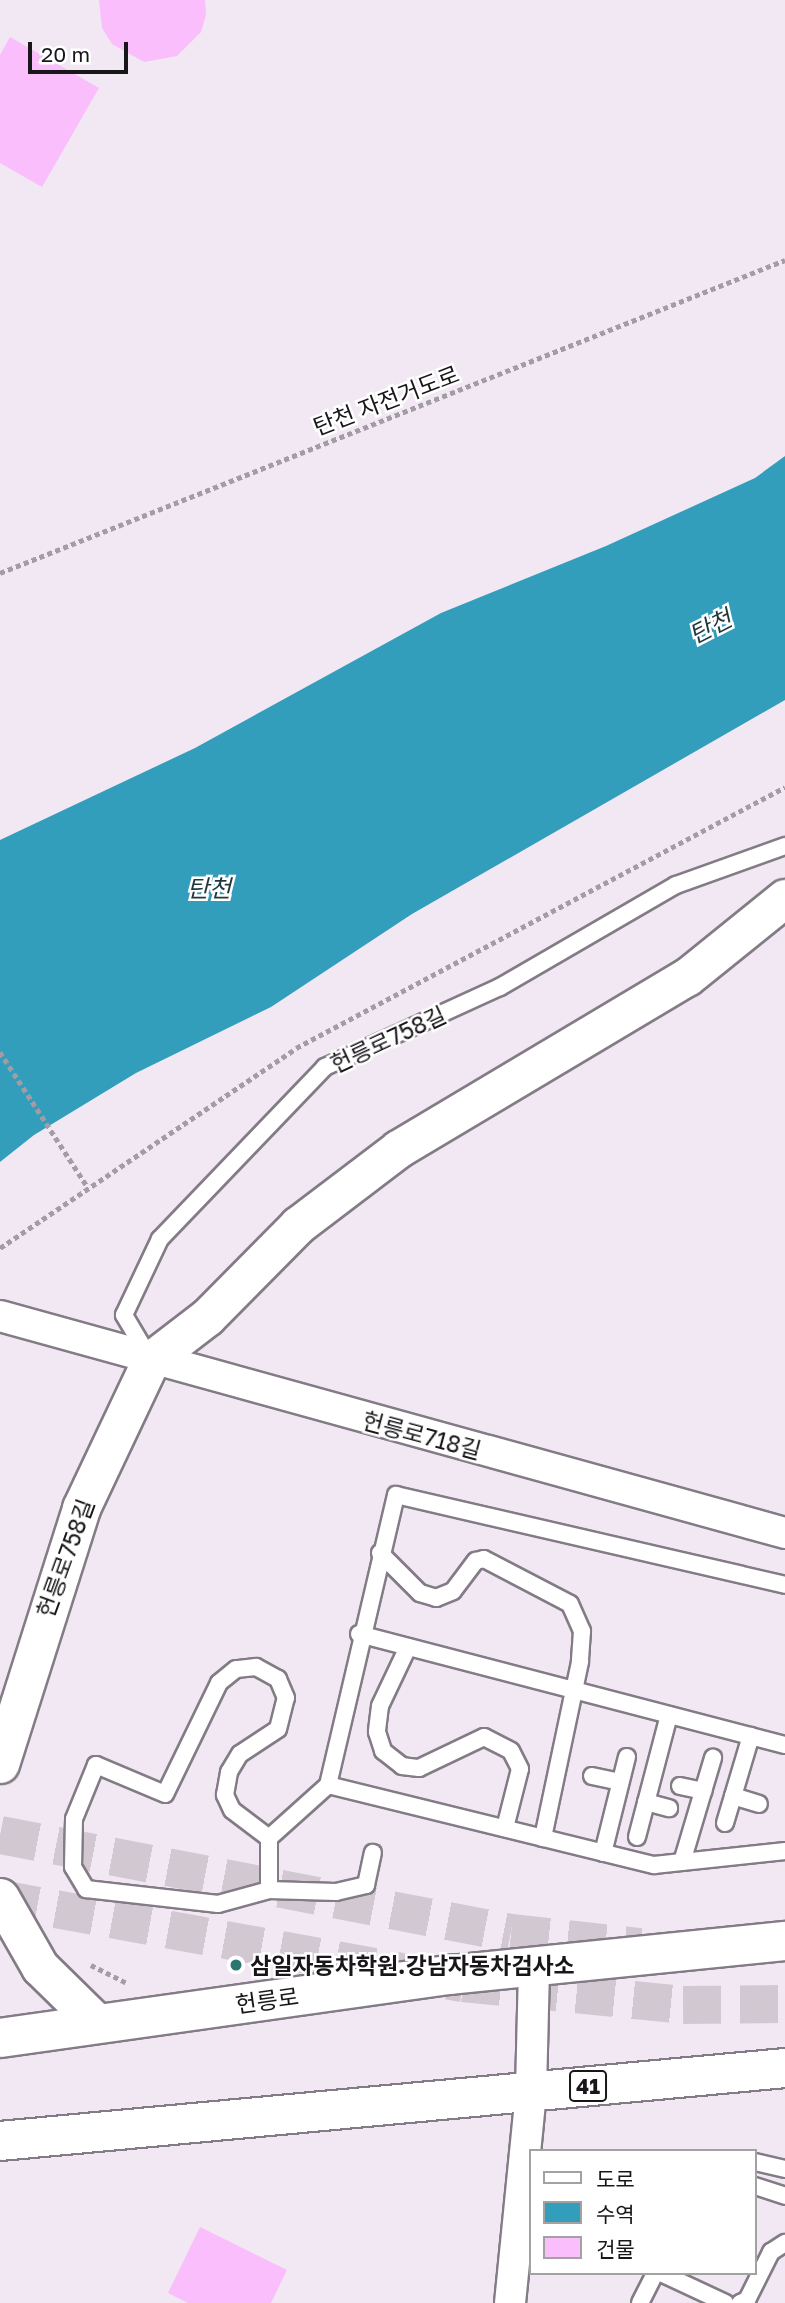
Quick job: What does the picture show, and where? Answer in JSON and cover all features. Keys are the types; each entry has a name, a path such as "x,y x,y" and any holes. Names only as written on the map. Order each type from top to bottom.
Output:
{"main road":[{"name":"헌릉로","path":"0,2038 534,1968 785,1941"},
{"name":"41","path":"0,2141 785,2068"}],"street":[{"name":"헌릉로758길","path":"0,1764 81,1508 151,1360 207,1317 298,1225 398,1149 621,1020 748,930 785,898"},
{"name":"헌릉로718길","path":"0,1315 151,1360 785,1533"},
{"path":"0,1897 40,1967 98,2024"},
{"path":"510,2303 531,2091 534,1968"}],"lane":[{"name":"헌릉로758길","path":"151,1360 124,1315 160,1239 325,1067 500,987 676,885 785,846"},
{"path":"269,1890 268,1838 328,1785 359,1634 396,1495 785,1585"},
{"path":"380,1553 421,1593 436,1598 453,1591 476,1561 484,1559 570,1604 582,1631 575,1690 543,1838"},
{"path":"359,1634 785,1745"},
{"path":"408,1647 380,1706 377,1732 383,1751 402,1766 419,1768 484,1737 510,1751 520,1769 505,1828"},
{"path":"268,1838 233,1810 225,1795 229,1772 240,1754 278,1729 286,1698 278,1679 256,1667 236,1669 219,1683 165,1794 96,1765 74,1819 73,1867 86,1889 218,1904 269,1890 336,1892 366,1885 373,1853"},
{"path":"636,1837 669,1715"},
{"path":"725,1824 751,1736"},
{"path":"603,1853 627,1756"},
{"path":"682,1862 713,1758"},
{"path":"592,1776 620,1782"},
{"path":"328,1785 654,1865 785,1851"},
{"path":"680,1786 704,1791"},
{"path":"733,1796 759,1804"},
{"path":"646,1802 669,1808"},
{"path":"757,2162 785,2169"},
{"path":"757,2187 785,2196"},
{"path":"740,2303 747,2300 771,2252 785,2243"},
{"path":"643,2302 653,2275"},
{"path":"665,2275 724,2303"}],"path":[{"name":"탄천 자전거도로","path":"0,573 785,260"},
{"path":"0,1248 88,1186 296,1048 785,787"},
{"path":"0,1052 88,1186"}],"water":[{"name":"탄천","path":"785,456 785,700 412,914 271,1007 136,1073 34,1135 0,1162 0,840 195,748 441,613 606,546 755,478"}],"building":[{"path":"99,0 205,0 206,15 201,32 177,56 144,62 112,44 102,28"},
{"path":"10,37 99,88 42,187 0,163 0,55"},
{"path":"200,2227 287,2270 271,2303 188,2303 168,2293"}],"tunnel":[{"path":"0,1835 511,1933 640,1947"},
{"path":"0,1899 463,1983 683,2005 785,2004"}],"place":[{"name":"삼일자동차학원.강남자동차검사소","path":"236,1965"}]}
